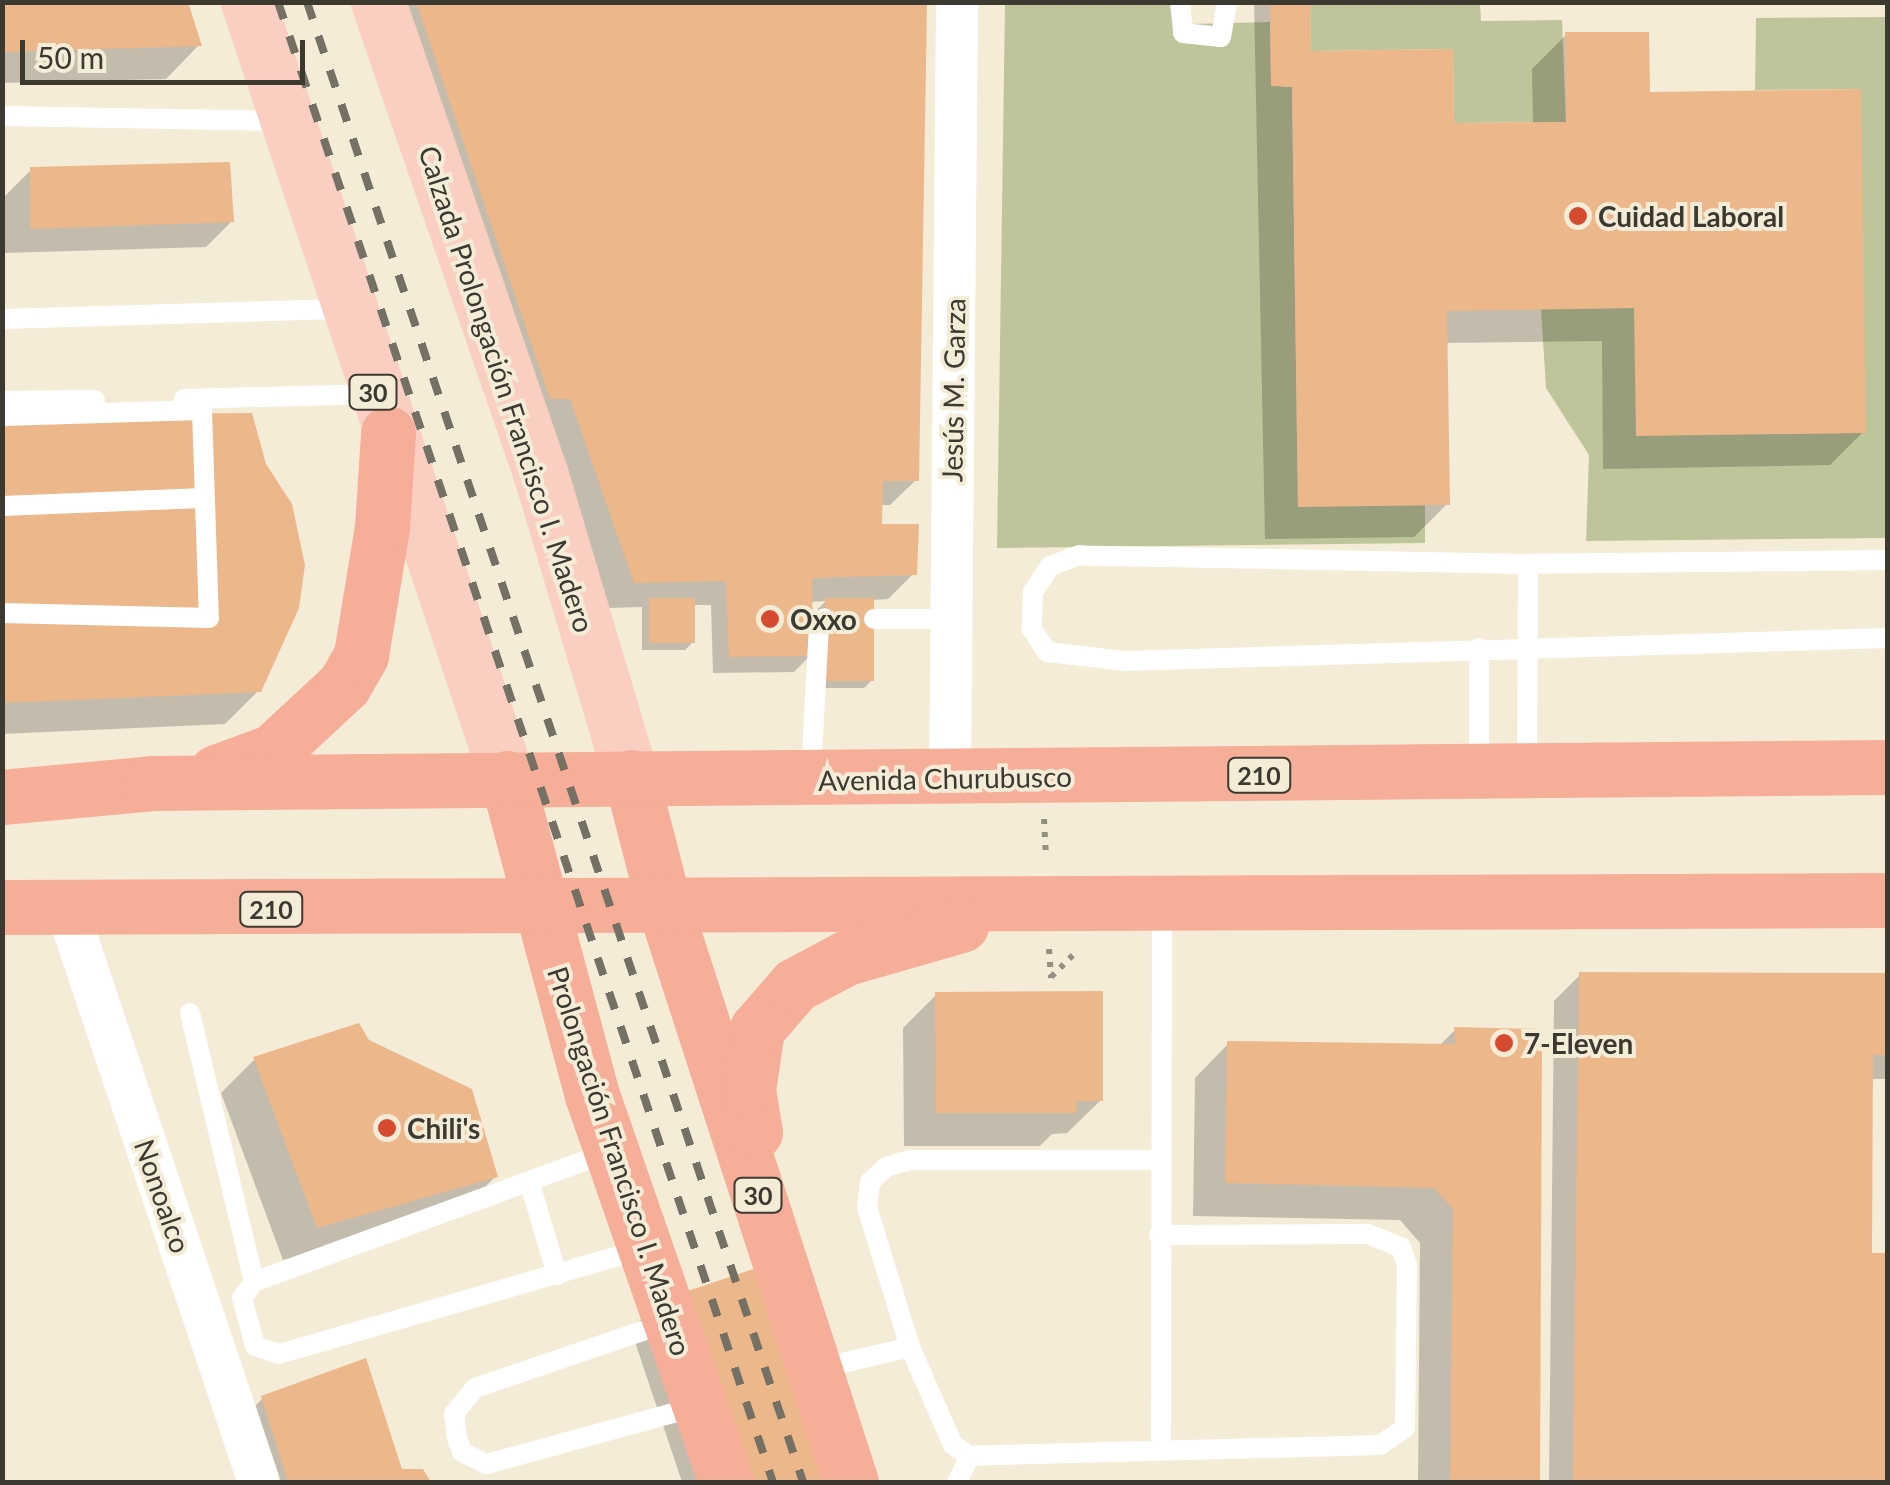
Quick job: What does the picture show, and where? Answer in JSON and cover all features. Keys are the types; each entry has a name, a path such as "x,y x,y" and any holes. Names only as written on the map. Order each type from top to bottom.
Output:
{"highway":[{"path":"152,782 226,770 273,751 344,685 361,655 372,598 381,413"},
{"name":"Avenida Churubusco","path":"2,797 152,782 631,777 810,780 1888,767"},
{"name":"30","path":"631,777 665,908 852,1482"},
{"name":"Prolongación Francisco I. Madero","path":"507,778 540,909 611,1151 726,1482"},
{"name":"210","path":"22,906 540,909 1888,900"},
{"path":"772,1238 748,1090 757,1029 796,985 846,958 1040,903"}],"main road":[{"name":"30","path":"248,2 381,413 507,778"},
{"name":"Calzada Prolongación Francisco I. Madero","path":"378,2 540,472 631,777"}],"street":[{"name":"Jesús M. Garza","path":"950,778 957,2"},
{"name":"Nonoalco","path":"22,906 259,1482"}],"lane":[{"path":"1180,2 1182,33 1221,37 1227,2"},
{"path":"2,116 288,120"},
{"path":"2,319 348,309"},
{"path":"2,401 381,413"},
{"path":"2,416 202,410 209,618 2,613"},
{"path":"2,506 204,498"},
{"path":"1888,560 1528,564 1132,551 1079,554 1050,566 1033,592 1032,629 1048,652 1074,659 1888,638"},
{"path":"1503,772 1531,646 1528,564"},
{"path":"810,780 819,624 825,618"},
{"path":"874,619 952,618"},
{"path":"1479,648 1503,772"},
{"path":"1160,1450 1162,905"},
{"path":"190,1012 254,1282"},
{"path":"611,1151 530,1184 254,1282 244,1291 242,1306 255,1346 270,1355 645,1248"},
{"path":"1159,1235 1388,1237 1401,1247 1407,1265 1410,1409 1405,1428 1380,1445 970,1456 942,1432 910,1347 867,1208 870,1182 886,1167 910,1160 1160,1160"},
{"path":"530,1184 557,1275"},
{"path":"477,1482 472,1459 457,1438 454,1414 475,1388 671,1322"},
{"path":"815,1369 910,1347"},
{"path":"472,1459 508,1459 701,1406"},
{"path":"957,1482 970,1456"}],"path":[{"path":"1044,805 1040,903 1050,978"}],"green space":[{"path":"1005,3 1188,3 1189,24 1270,22 1271,85 1292,87 1298,506 1425,505 1425,543 997,548"},
{"path":"1310,3 1480,3 1481,21 1562,20 1566,122 1454,123 1453,49 1311,51"},
{"path":"1887,17 1887,538 1586,541 1589,455 1546,388 1541,309 1634,308 1861,89 1755,90 1756,18"}],"building":[{"path":"2,2 188,2 202,46 2,52"},
{"path":"416,2 927,2 919,481 883,481 882,524 919,524 917,575 812,578 813,656 729,657 726,581 634,583 570,399 550,399"},
{"name":"Cuidad Laboral","path":"1270,2 1310,2 1311,51 1453,49 1454,123 1566,122 1565,32 1649,32 1650,92 1861,89 1866,433 1636,436 1634,308 1447,311 1450,505 1298,507 1292,87 1271,86"},
{"path":"230,162 234,222 30,229 30,167"},
{"path":"252,413 266,464 292,504 305,565 299,608 261,692 2,703 2,415"},
{"path":"649,598 695,598 695,643 649,643"},
{"name":"Oxxo","path":"825,598 874,598 874,681 826,681"},
{"path":"1579,972 1888,973 1888,1055 1873,1055 1872,1253 1888,1253 1888,1482 1573,1482"},
{"path":"1103,991 1103,1101 1077,1101 1076,1113 936,1113 935,992"},
{"path":"359,1023 369,1040 472,1089 498,1177 317,1228 253,1057"},
{"path":"1454,1027 1542,1029 1540,1482 1450,1482 1453,1209 1434,1188 1225,1183 1227,1041 1455,1044"},
{"path":"783,1259 858,1482 716,1482 655,1302"},
{"path":"366,1358 402,1469 423,1469 431,1482 288,1482 261,1396"}],"railway":[{"path":"278,2 773,1482"},
{"path":"307,2 803,1482"}],"place":[{"name":"Cuidad Laboral","path":"1578,216"},
{"name":"Oxxo","path":"770,619"},
{"name":"7-Eleven","path":"1504,1043"},
{"name":"Chili's","path":"387,1128"}]}
